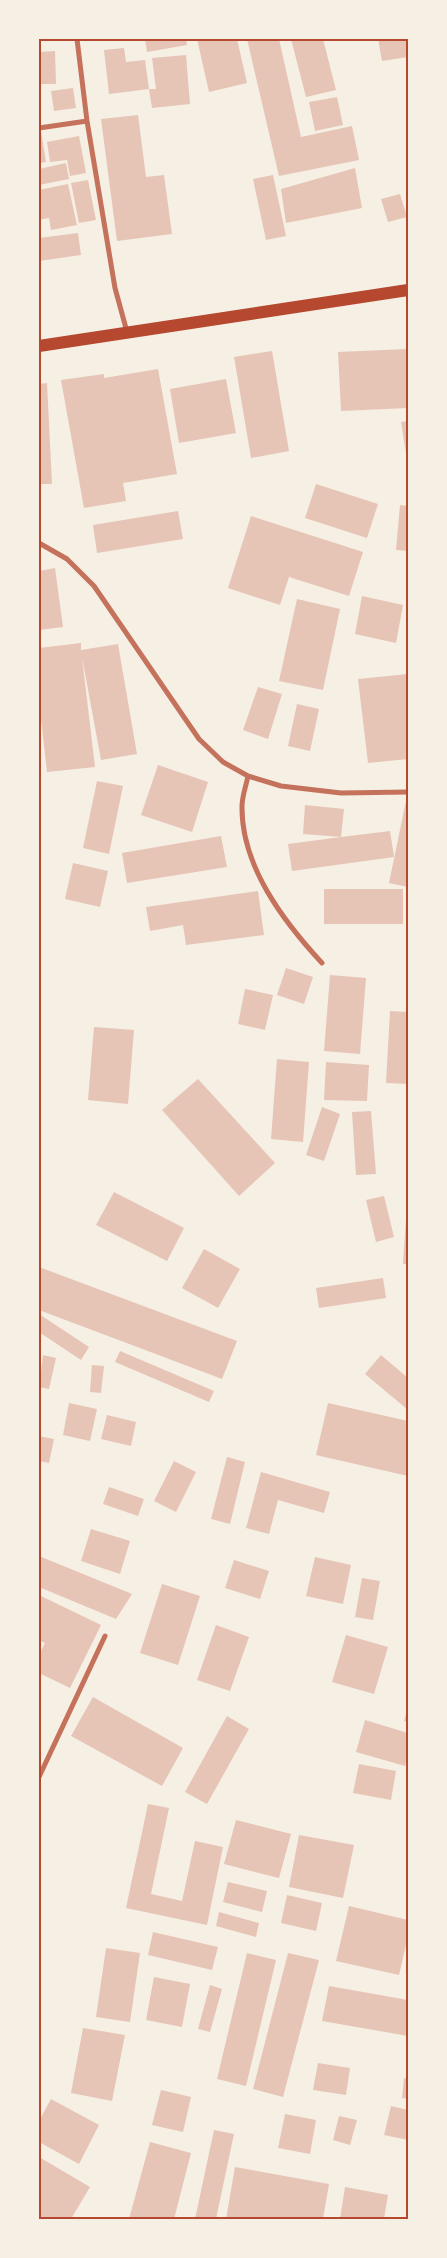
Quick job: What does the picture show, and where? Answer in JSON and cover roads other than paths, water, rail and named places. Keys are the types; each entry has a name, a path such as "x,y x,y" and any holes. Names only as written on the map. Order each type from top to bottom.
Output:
{"main road":[{"path":"39,346 408,290"}],"street":[{"path":"77,39 87,121 115,288 127,332"},
{"path":"39,128 87,121"},
{"path":"39,543 66,559 94,586 199,739 223,762 248,776 281,786 341,793 408,792"},
{"path":"248,776 242,806 248,844 258,874 302,942 322,964"},
{"path":"39,1777 105,1636"}]}
